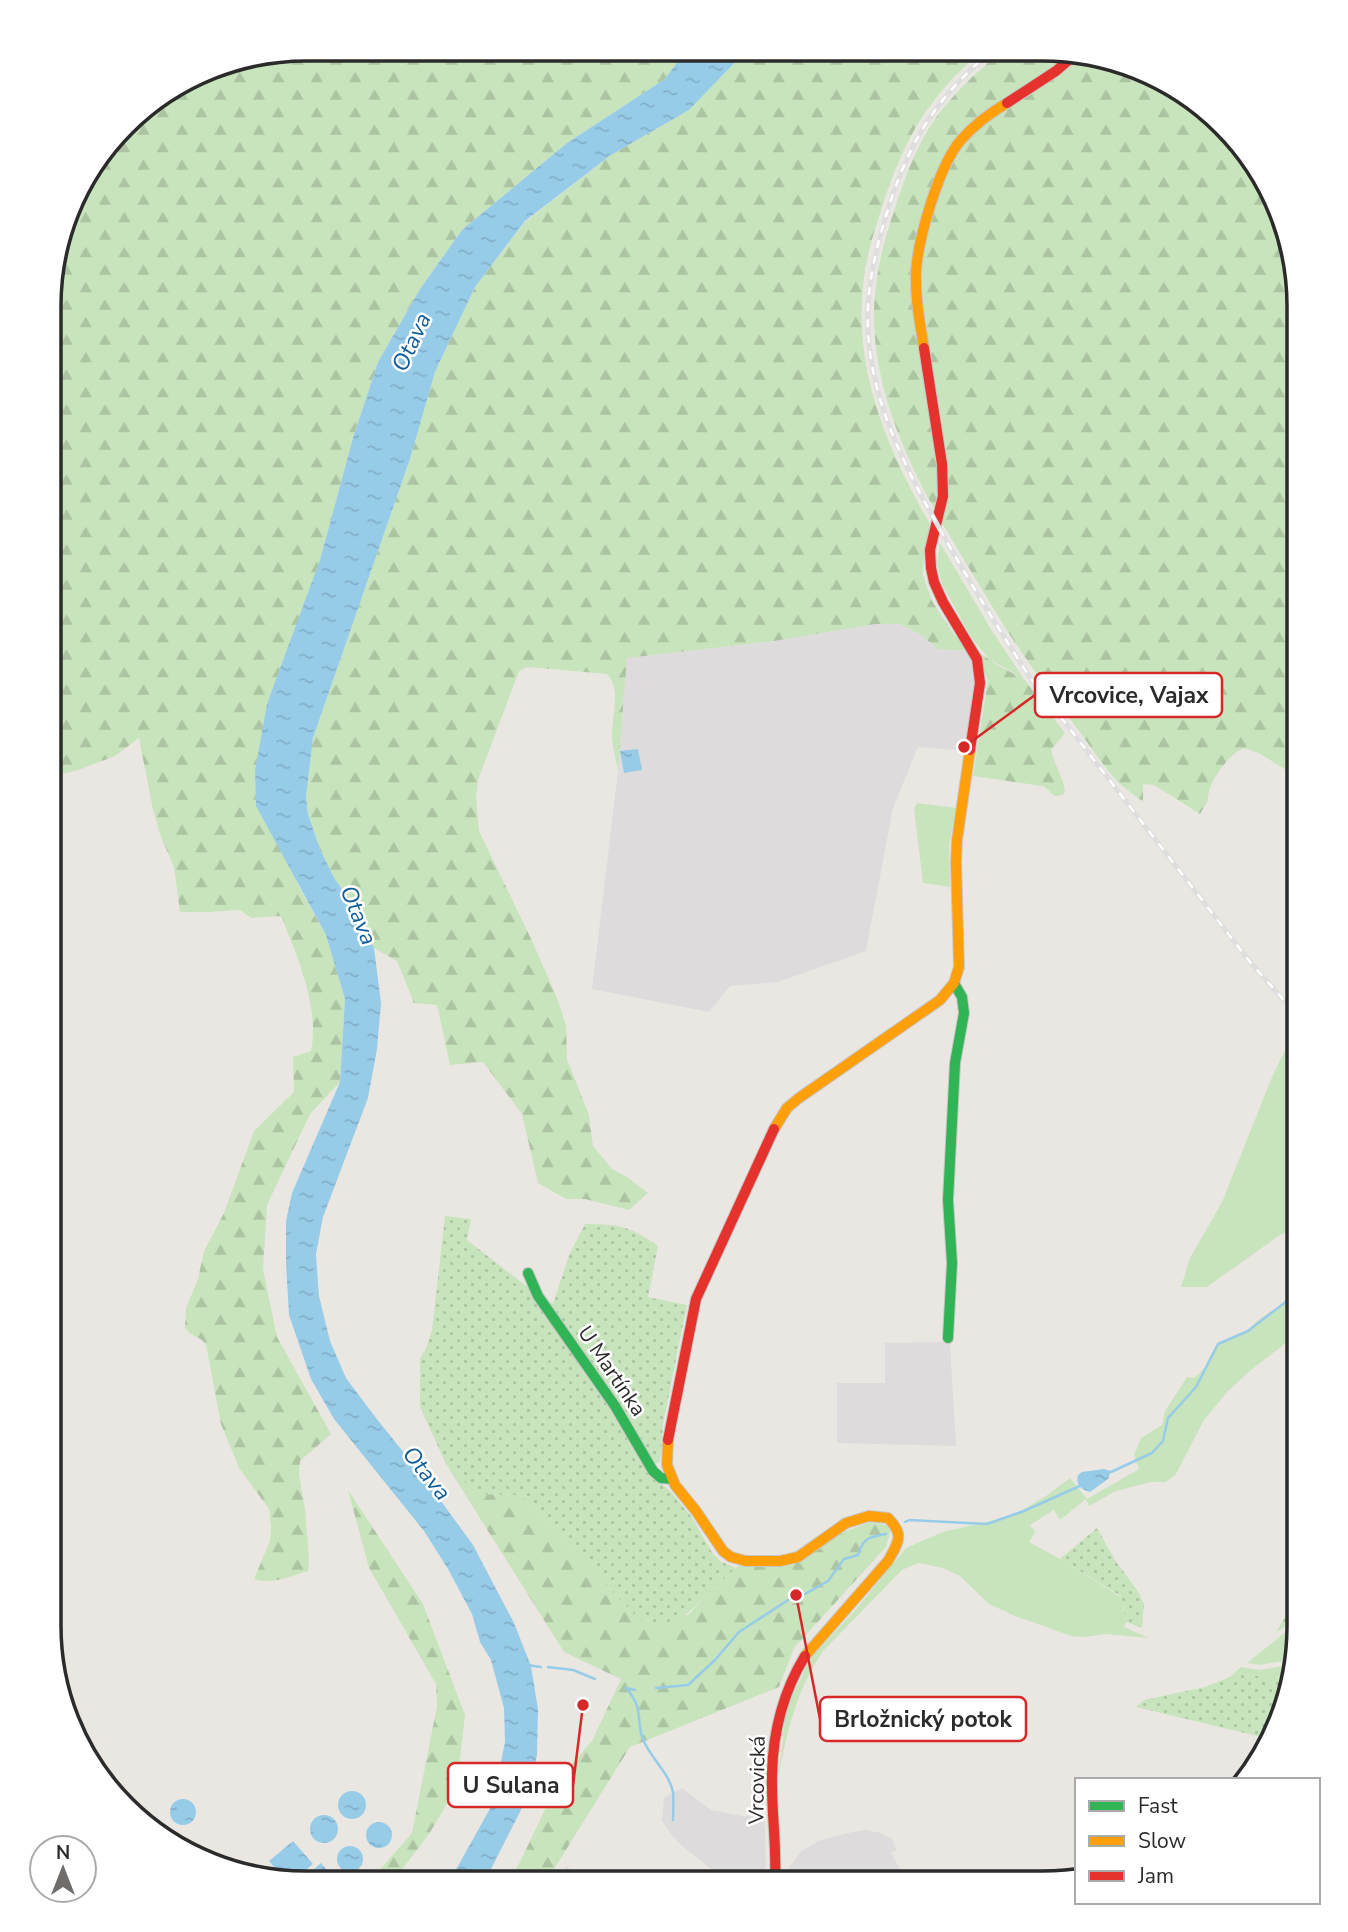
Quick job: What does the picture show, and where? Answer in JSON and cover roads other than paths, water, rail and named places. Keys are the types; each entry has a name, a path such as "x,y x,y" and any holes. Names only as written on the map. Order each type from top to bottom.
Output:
{"street":[{"path":"672,1479 667,1465 668,1434 696,1299 779,1119 799,1098 940,1000 955,985 959,973 957,840 980,683 974,651 943,602 931,568 930,551 943,496 942,464 917,305 916,272 920,243 940,177 960,142 987,115 1066,62"},
{"path":"948,1338 952,1263 948,1200 955,1063 964,1013 962,997 955,985"},
{"name":"U Martínka","path":"528,1273 538,1296 615,1406 653,1471 662,1478 672,1479"},
{"name":"Vrcovická","path":"672,1479 723,1551 731,1557 746,1561 780,1561 798,1557 846,1523 858,1518 880,1516 888,1518 896,1527 898,1542 893,1554 869,1585 814,1644 791,1681 783,1703 776,1734 772,1775 775,1871"}],"water":[{"name":"Otava","path":"678,61 736,61 689,110 611,155 525,221 475,287 435,372 410,459 313,738 306,797 308,814 320,849 374,948 381,1003 377,1049 368,1098 323,1217 316,1254 319,1296 330,1341 346,1378 473,1545 514,1623 531,1666 538,1709 537,1755 526,1800 490,1871 455,1871 492,1805 505,1742 504,1708 491,1660 480,1642 472,1614 448,1569 424,1531 334,1419 311,1379 289,1315 286,1221 292,1193 340,1082 345,999 326,935 256,806 255,771 267,704 320,560 353,438 378,362 420,289 462,230 567,143 665,79"},
{"path":"638,749 642,770 624,773 620,751"},
{"path":"1104,1469 1111,1471 1108,1479 1090,1492 1084,1490 1077,1481 1082,1472"},
{"path":"352,1791 362,1795 366,1805 362,1815 352,1819 342,1815 338,1805 342,1795"},
{"path":"183,1799 192,1803 196,1812 192,1821 183,1825 174,1821 170,1812 174,1803"},
{"path":"324,1815 334,1819 338,1829 334,1839 324,1843 314,1839 310,1829 314,1819"},
{"path":"379,1822 388,1826 392,1835 388,1844 379,1848 370,1844 366,1835 370,1826"},
{"path":"293,1841 313,1864 305,1871 276,1869 269,1861"},
{"path":"345,1847 355,1847 362,1854 362,1864 355,1871 345,1871 338,1864 338,1854"},
{"path":"321,1863 328,1871 312,1871"}],"waterway":[{"path":"1111,1472 1152,1453 1163,1441 1168,1418 1196,1387 1218,1344 1248,1331 1286,1301"},
{"path":"905,1522 987,1524 1082,1485"},
{"path":"656,1688 688,1685 715,1660 739,1632 796,1595 805,1594 828,1581 844,1559 858,1555 868,1539 886,1534"},
{"path":"527,1665 541,1667"},
{"path":"548,1667 573,1670 595,1679"},
{"path":"626,1688 636,1702 646,1746 671,1785 673,1820"},
{"path":"626,1688 635,1690"}],"railway":[{"path":"980,61 929,119 898,179 882,229 868,307 873,369 880,399 902,457 931,513 1029,676 1250,962 1286,1003"}],"place":[{"name":"Vrcovice, Vajax","path":"964,747"},
{"name":"Brložnický potok","path":"796,1595"},
{"name":"U Sulana","path":"583,1705"}]}
